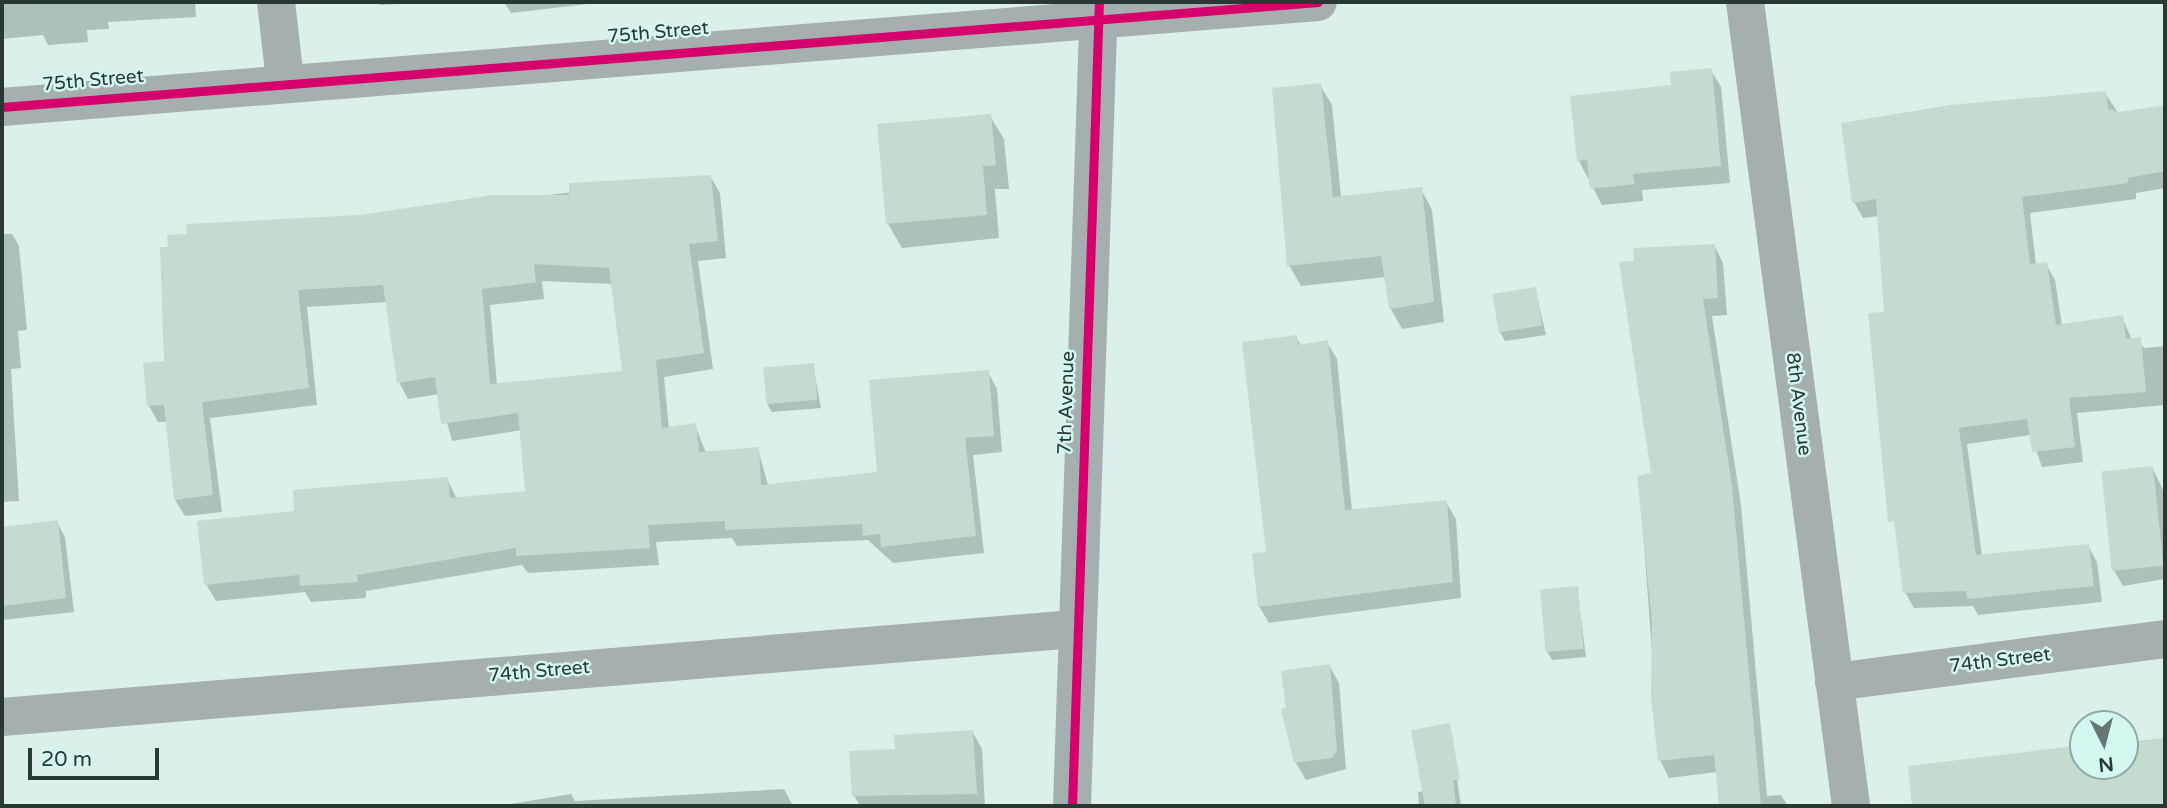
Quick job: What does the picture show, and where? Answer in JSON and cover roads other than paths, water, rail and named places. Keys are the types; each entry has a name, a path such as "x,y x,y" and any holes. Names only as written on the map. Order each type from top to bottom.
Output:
{"street":[{"path":"276,2 285,80"},
{"name":"75th Street","path":"2,107 1099,9 1318,2"},
{"name":"8th Avenue","path":"1745,2 1851,806"},
{"name":"7th Avenue","path":"1072,806 1075,629 1099,9"},
{"name":"74th Street","path":"2,717 1075,629"},
{"name":"74th Street","path":"1834,682 2165,639"}]}
